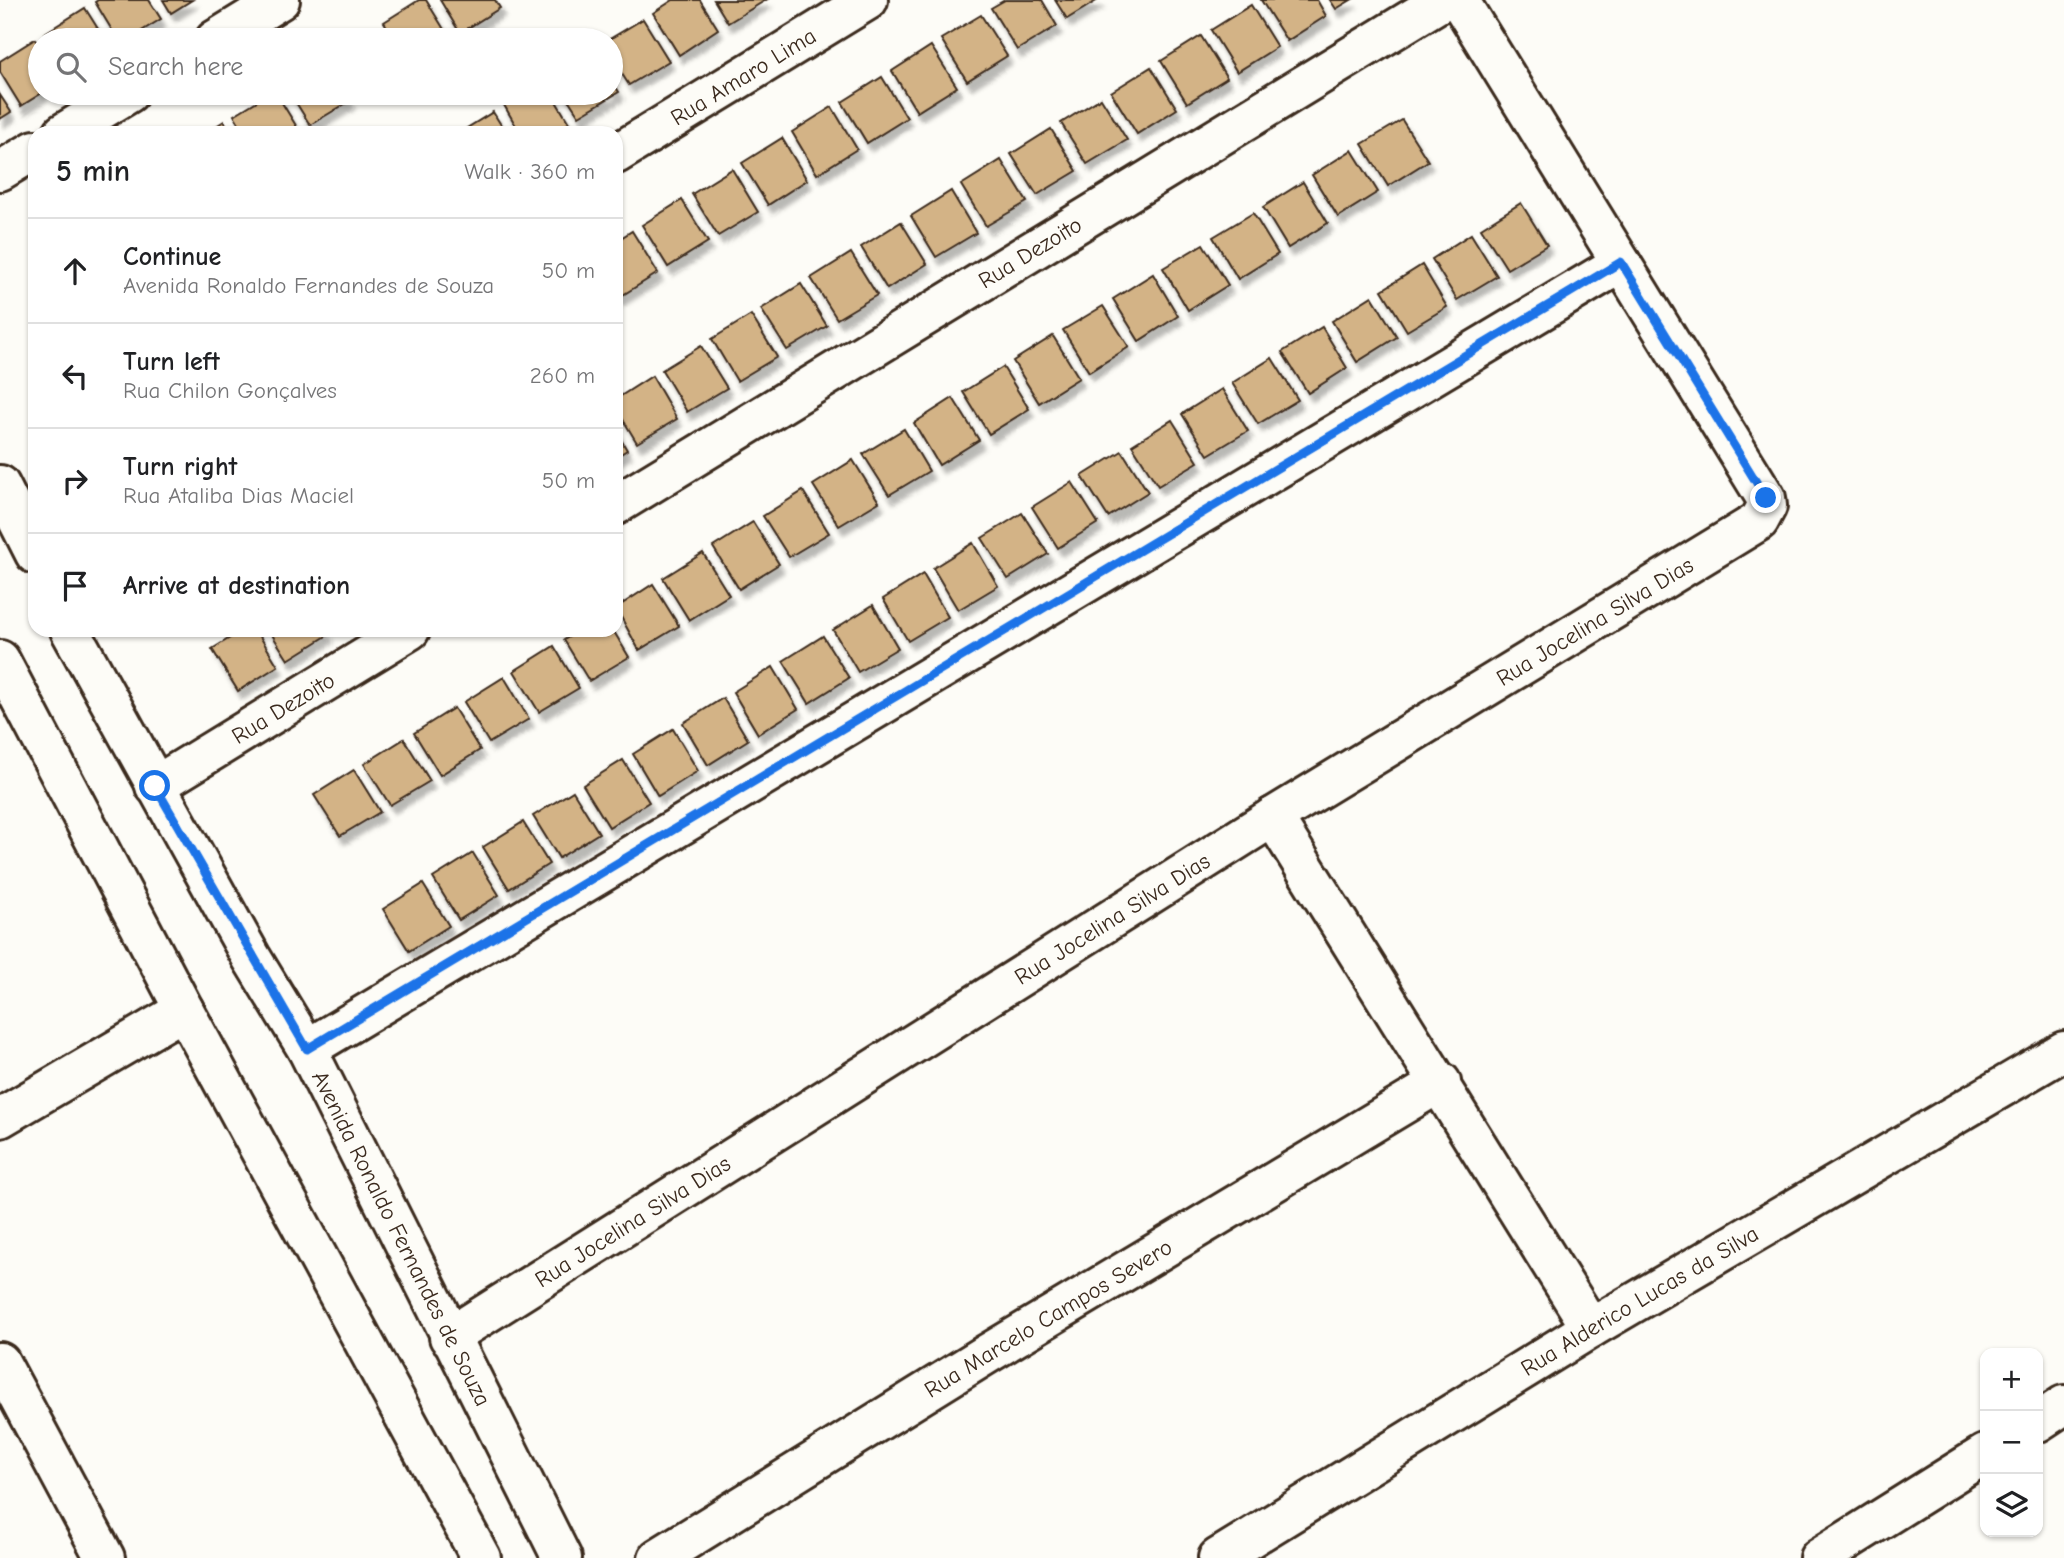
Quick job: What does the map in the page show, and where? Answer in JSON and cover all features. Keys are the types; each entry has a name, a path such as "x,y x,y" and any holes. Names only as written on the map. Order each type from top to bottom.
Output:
{"street":[{"path":"235,28 281,0"},
{"name":"Rua Amaro Lima","path":"623,150 868,0"},
{"name":"Rua Dezoito","path":"623,501 1443,0"},
{"path":"307,1049 1621,262 1458,0"},
{"path":"75,126 109,105"},
{"path":"0,172 28,154"},
{"name":"Rua Jocelina Silva Dias","path":"449,1337 1273,817 1747,530 1764,513 1766,498 1621,262"},
{"path":"13,509 28,540"},
{"name":"Avenida Ronaldo Fernandes de Souza","path":"74,637 155,786 307,1049 562,1558"},
{"name":"Rua Dezoito","path":"155,786 399,637"},
{"path":"0,660 184,1010 481,1558"},
{"path":"1273,817 1441,1082 1591,1328"},
{"path":"0,1118 184,1010"},
{"name":"Rua Alderico Lucas da Silva","path":"1218,1558 1591,1328 2064,1051"},
{"name":"Rua Marcelo Campos Severo","path":"658,1558 987,1354 1441,1082"},
{"path":"0,1362 105,1558"},
{"path":"2043,1419 2064,1405"},
{"path":"1819,1558 1980,1457"}],"building":[{"path":"149,0 161,19 146,28 111,28 95,2"},
{"path":"163,0 192,0 171,13"},
{"path":"419,0 426,0 443,28 388,28 384,22"},
{"path":"440,0 495,0 500,8 468,28 457,28"},
{"path":"673,0 700,0 718,29 679,55 653,13"},
{"path":"714,0 766,0 728,23"},
{"path":"1005,0 1042,0 1057,26 1017,50 991,8"},
{"path":"1055,0 1098,0 1067,19"},
{"path":"1261,0 1317,0 1326,16 1287,41"},
{"path":"1330,0 1351,0 1336,9"},
{"path":"1251,5 1277,47 1237,72 1211,30"},
{"path":"85,8 98,28 53,28"},
{"path":"981,15 1007,56 967,81 941,39"},
{"path":"643,19 669,61 629,85 623,76 623,31"},
{"path":"1201,36 1227,78 1187,103 1161,61"},
{"path":"28,43 28,102 21,106 0,72 0,61"},
{"path":"931,46 957,87 917,112 892,71"},
{"path":"1151,67 1177,109 1137,134 1111,92"},
{"path":"882,77 907,118 867,143 842,102"},
{"path":"0,95 11,112 0,119"},
{"path":"1101,98 1127,140 1087,164 1061,123"},
{"path":"250,105 283,105 296,126 241,126 234,115"},
{"path":"298,105 343,105 310,125"},
{"path":"504,105 558,105 569,123 564,126 516,126"},
{"path":"572,105 597,105 579,116"},
{"path":"832,107 857,149 817,174 792,132"},
{"path":"493,112 502,126 470,126"},
{"path":"1402,120 1428,161 1388,186 1362,144"},
{"path":"1051,129 1077,171 1037,195 1011,154"},
{"path":"782,138 807,180 768,205 742,163"},
{"path":"1352,150 1378,192 1338,217 1312,175"},
{"path":"1001,160 1027,202 986,226 961,185"},
{"path":"732,169 758,212 718,236 692,194"},
{"path":"1303,182 1328,223 1288,248 1263,207"},
{"path":"951,191 976,233 936,257 911,216"},
{"path":"682,200 708,242 668,267 642,225"},
{"path":"1521,203 1547,245 1507,269 1481,228"},
{"path":"1253,213 1278,254 1238,279 1213,237"},
{"path":"901,222 927,264 887,289 861,247"},
{"path":"632,231 658,273 623,295 623,237"},
{"path":"1471,234 1497,276 1457,300 1432,259"},
{"path":"1203,244 1228,285 1188,310 1163,268"},
{"path":"851,253 877,295 837,319 811,278"},
{"path":"1422,265 1447,307 1407,331 1382,290"},
{"path":"1153,274 1178,316 1139,341 1113,299"},
{"path":"801,284 827,326 787,350 761,309"},
{"path":"1372,296 1397,337 1357,362 1332,321"},
{"path":"1103,306 1129,347 1089,372 1063,330"},
{"path":"751,315 777,357 737,381 712,339"},
{"path":"1322,327 1347,368 1308,393 1282,352"},
{"path":"1053,336 1079,378 1039,403 1013,361"},
{"path":"701,346 727,388 687,412 662,370"},
{"path":"1272,358 1298,400 1258,424 1232,383"},
{"path":"1003,367 1029,409 989,434 963,392"},
{"path":"652,376 677,419 637,443 623,420 623,395"},
{"path":"1222,389 1248,431 1208,455 1182,414"},
{"path":"953,398 979,440 939,465 914,423"},
{"path":"1172,420 1198,462 1158,486 1132,445"},
{"path":"904,429 929,471 889,495 863,454"},
{"path":"1122,451 1148,492 1108,517 1082,476"},
{"path":"853,460 879,502 839,526 813,485"},
{"path":"1072,482 1098,523 1058,548 1032,507"},
{"path":"803,491 829,533 789,557 763,516"},
{"path":"1022,513 1048,554 1008,579 982,538"},
{"path":"753,522 779,564 739,589 713,547"},
{"path":"973,543 998,586 958,610 933,568"},
{"path":"703,553 729,595 689,620 663,578"},
{"path":"923,574 948,617 908,641 883,599"},
{"path":"653,584 679,626 639,650 623,621 623,603"},
{"path":"873,605 898,648 858,672 833,630"},
{"path":"823,636 849,678 809,703 783,661"},
{"path":"232,637 260,637 278,666 238,691 212,649"},
{"path":"273,637 325,637 288,660"},
{"path":"569,637 617,637 629,657 589,681 564,640"},
{"path":"554,646 579,688 539,712 514,671"},
{"path":"773,667 798,709 758,734 733,692"},
{"path":"504,677 529,719 489,743 464,702"},
{"path":"723,698 748,740 708,765 683,723"},
{"path":"454,708 480,750 440,775 414,733"},
{"path":"673,729 698,771 658,796 633,754"},
{"path":"404,739 430,781 390,805 364,764"},
{"path":"623,760 649,802 609,827 583,785"},
{"path":"354,770 380,812 340,836 314,795"},
{"path":"573,791 599,833 559,858 533,816"},
{"path":"523,822 549,864 509,889 483,847"},
{"path":"473,853 499,895 459,920 433,878"},
{"path":"423,884 449,926 409,951 383,909"}],"route":[{"path":"155,786 251,957 307,1049 1621,262 1766,498"}]}
